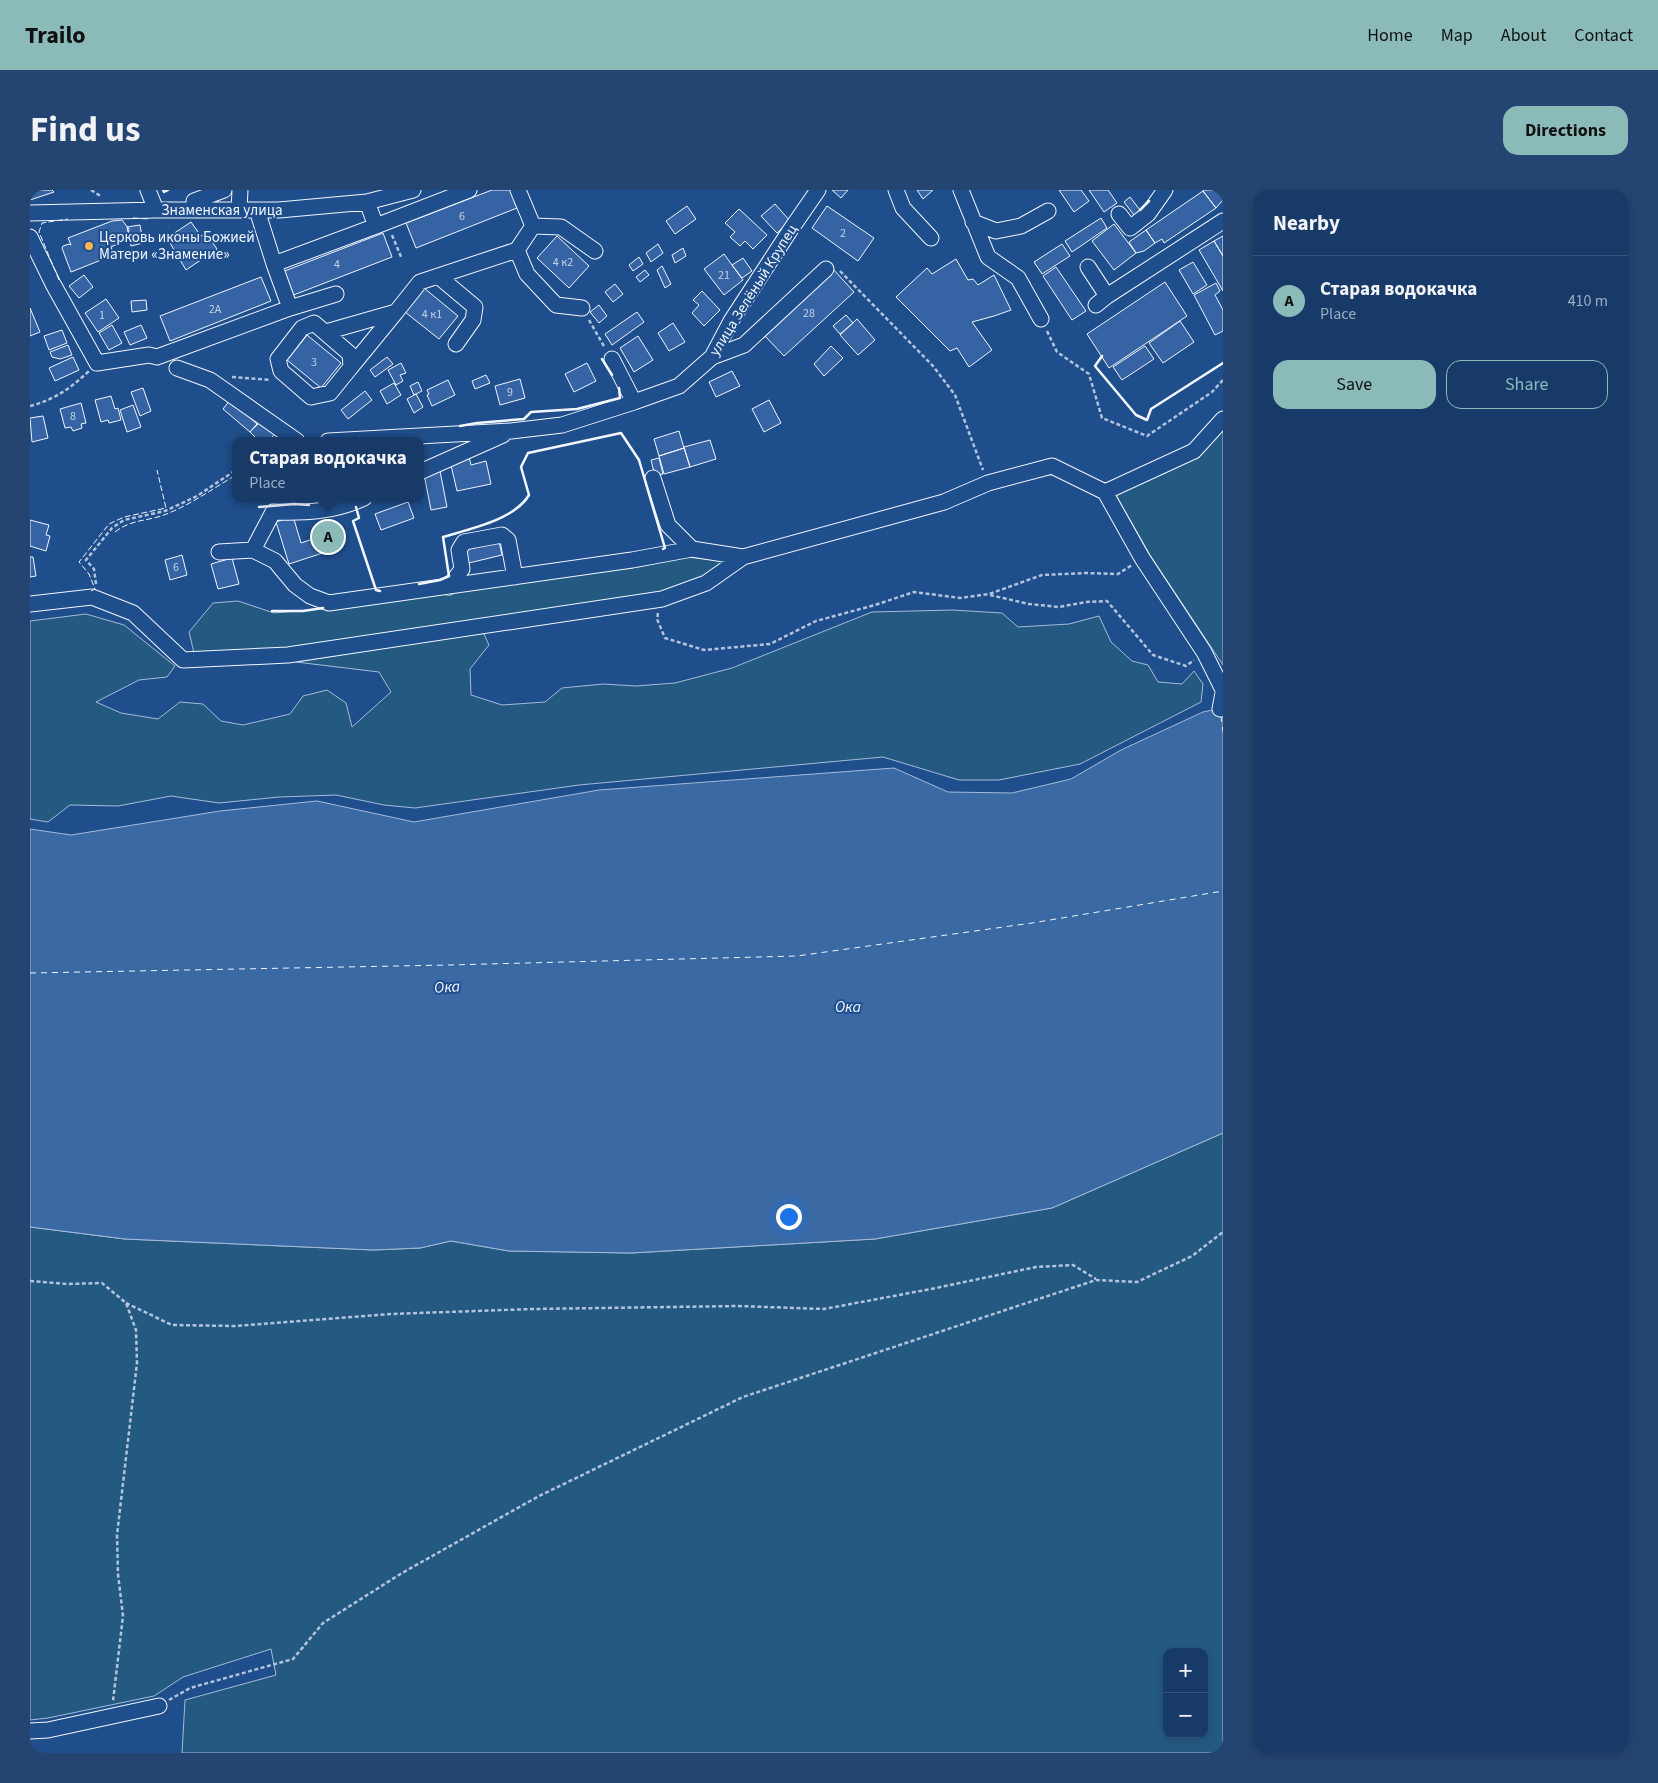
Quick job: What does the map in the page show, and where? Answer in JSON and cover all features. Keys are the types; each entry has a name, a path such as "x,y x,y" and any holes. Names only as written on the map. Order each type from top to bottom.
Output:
{"street":[{"path":"148,190 156,210"},
{"path":"194,201 224,190"},
{"path":"239,210 240,190"},
{"name":"Знаменская улица","path":"30,212 278,210 357,198 399,195 413,190"},
{"path":"274,264 469,190"},
{"path":"518,190 533,226"},
{"name":"улица Зелёный Крупец","path":"401,437 511,431 562,425 679,386 712,357 731,321 818,190"},
{"path":"896,190 903,208 931,238"},
{"path":"961,190 988,257 1018,278 1041,318"},
{"path":"1119,214 1130,228 1148,214 1165,190"},
{"path":"357,198 381,224"},
{"path":"257,210 290,308"},
{"path":"973,222 996,231 1021,226 1048,211"},
{"path":"1088,267 1102,301 1223,221"},
{"path":"351,367 350,354 314,323 302,328 278,359 281,371 311,397 330,393 420,282 518,250 533,226"},
{"path":"533,226 561,227 595,251"},
{"path":"30,238 52,284 97,363 149,355 157,357 290,308 336,294"},
{"path":"518,250 527,274 556,305 582,308"},
{"path":"712,357 744,345 826,269"},
{"path":"438,276 475,307 473,320 456,344"},
{"path":"326,332 396,312"},
{"path":"612,358 634,402"},
{"path":"176,368 210,380 291,437"},
{"path":"1105,492 1194,450 1223,419"},
{"path":"424,470 511,431"},
{"path":"30,604 92,597 133,613 183,660 288,656 662,599 706,583 743,557 944,502 988,483 1052,466 1105,492 1142,558 1204,652 1223,692 1220,709"},
{"path":"654,478 668,525 692,549"},
{"path":"253,550 273,512 312,512 356,502"},
{"path":"449,587 462,569 458,550 464,542 502,535 508,540 515,577"},
{"path":"219,552 253,550 275,561 295,585 310,596 329,604 640,559 692,549 743,557"},
{"path":"30,1732 48,1730 159,1706"}],"path":[{"path":"381,224 402,259"},
{"path":"826,269 835,266 933,366 955,395 988,483"},
{"path":"582,308 612,358"},
{"path":"1041,318 1057,352 1089,374 1102,418 1147,436 1212,392 1223,380"},
{"path":"30,406 47,402 74,386 97,363"},
{"path":"236,397 232,377 293,382"},
{"path":"92,597 98,592 94,569 86,560 112,528 124,520 165,511 197,496 232,473"},
{"path":"662,599 656,619 665,638 704,650 770,644 816,621 875,606 914,592 960,598 989,594 1042,575 1118,574 1142,558"},
{"path":"989,594 1029,604 1059,607 1086,602 1107,601 1153,655 1186,666 1204,652"},
{"path":"159,1706 190,1688 293,1658 323,1623 402,1573 538,1496 743,1397 1096,1280 1137,1282 1192,1256 1223,1232"},
{"path":"30,1282 102,1283 126,1303 172,1325 234,1326 390,1314 533,1309 738,1306 824,1309 1036,1267 1072,1265 1096,1280"},
{"path":"101,1718 114,1700 123,1616 118,1574 117,1535 137,1363 136,1330 126,1303"}],"shaded area":[{"path":"1223,423 1223,665 1150,555 1116,495 1199,452"},
{"path":"686,557 726,561 704,577 660,593 286,649 194,653 189,632 213,603 238,601 274,613 319,609 639,567"},
{"path":"952,610 1002,613 1018,627 1069,624 1099,616 1111,642 1132,661 1148,665 1158,682 1182,684 1194,671 1203,684 1201,702 1080,764 999,780 959,780 883,757 579,785 415,808 384,805 336,795 279,797 219,803 171,796 118,806 70,805 48,822 30,819 30,621 86,614 124,625 175,666 167,677 139,680 96,702 121,713 158,719 180,702 203,704 221,721 243,725 290,714 303,696 327,690 346,703 352,727 391,692 379,672 296,662 483,632 489,645 470,669 471,695 502,705 545,702 562,688 603,684 636,686 675,683 732,668 872,612"},
{"path":"1223,1133 1223,1753 182,1753 185,1700 276,1675 271,1649 183,1677 154,1696 30,1720 30,1227 125,1239 373,1250 420,1248 451,1241 509,1251 631,1253 875,1239 1052,1208"}],"water":[{"name":"Ока","path":"1223,708 1223,1133 1052,1208 875,1239 631,1253 509,1251 451,1241 420,1248 373,1250 125,1239 30,1227 30,829 71,835 220,811 317,801 414,822 599,790 894,768 948,792 1012,793 1071,779 1121,750 1203,712"}],"building":[{"path":"30,190 52,190 54,192 30,200"},
{"path":"492,190 510,190 517,208 416,248 406,223"},
{"path":"832,190 848,190 841,198"},
{"path":"917,190 933,190 923,199"},
{"path":"1059,190 1081,190 1089,201 1074,212"},
{"path":"1089,190 1108,190 1117,203 1104,212"},
{"path":"1223,190 1223,200 1216,208 1203,191"},
{"path":"1203,191 1216,208 1164,243 1162,239 1155,243 1146,230"},
{"path":"1130,197 1140,210 1134,215 1124,202"},
{"path":"775,204 790,221 777,233 761,216"},
{"path":"687,206 696,219 675,234 666,221"},
{"path":"827,206 874,238 858,261 812,228"},
{"path":"739,209 767,235 753,249 745,241 740,246 730,237 735,232 725,223"},
{"path":"1101,218 1107,228 1072,252 1065,241"},
{"name":"Церковь иконы Божией Матери «Знамение»","path":"122,220 129,229 128,237 111,247 113,252 111,256 71,272 62,248 69,244 71,245 68,238 112,221"},
{"path":"191,222 201,236 206,233 217,249 186,270 167,238"},
{"path":"1114,224 1136,253 1114,270 1092,241"},
{"path":"140,225 143,243 131,246 127,227"},
{"path":"1146,230 1155,243 1144,251 1136,253 1129,242"},
{"path":"383,233 392,257 291,296 282,272"},
{"path":"557,236 589,266 569,288 537,258"},
{"path":"1223,236 1223,256 1214,241"},
{"path":"1214,241 1223,256 1223,291 1199,250"},
{"path":"658,244 663,253 651,262 646,253"},
{"path":"1062,244 1070,256 1042,274 1034,262"},
{"path":"683,248 686,256 675,263 672,255"},
{"path":"724,254 743,280 724,295 704,269"},
{"path":"639,257 643,264 633,271 629,265"},
{"path":"743,258 752,271 742,278 732,265"},
{"path":"956,259 968,280 973,279 978,285 994,275 1011,310 972,322 992,350 969,367 957,348 950,351 896,297 927,268 932,274"},
{"path":"1193,262 1207,285 1193,294 1179,270"},
{"path":"662,266 671,284 665,288 657,270"},
{"path":"1056,267 1086,311 1072,320 1043,276"},
{"path":"833,269 854,292 784,356 763,334"},
{"path":"645,270 649,275 640,282 636,277"},
{"path":"84,275 93,287 79,298 69,286"},
{"path":"261,277 271,301 170,341 160,316"},
{"path":"1165,282 1187,316 1109,368 1087,334"},
{"path":"1216,283 1220,291 1215,295 1223,310 1223,331 1215,335 1194,295"},
{"path":"615,284 623,294 613,302 605,292"},
{"path":"424,288 458,316 439,339 405,312"},
{"path":"702,291 720,310 704,326 692,313 699,305 693,300"},
{"path":"106,299 119,318 98,332 85,313"},
{"path":"146,300 147,310 132,312 131,301"},
{"path":"599,305 607,316 599,323 590,312"},
{"path":"30,308 40,332 30,336"},
{"path":"637,312 644,322 612,345 605,334"},
{"path":"846,315 853,323 840,334 833,326"},
{"path":"857,319 875,340 858,355 840,335"},
{"path":"1180,321 1194,342 1163,363 1149,343"},
{"path":"673,323 685,342 669,351 658,333"},
{"path":"112,325 122,343 109,350 99,333"},
{"path":"141,325 147,338 130,345 124,332"},
{"path":"62,330 67,343 49,350 44,336"},
{"path":"307,335 341,363 321,388 287,360"},
{"path":"638,336 653,360 634,372 620,348"},
{"path":"68,345 72,355 60,359 52,357 50,352"},
{"path":"831,346 843,358 824,376 814,364"},
{"path":"1145,346 1154,359 1122,380 1113,367"},
{"path":"73,357 79,370 55,381 49,368"},
{"path":"387,357 393,364 375,377 370,370"},
{"path":"401,363 406,373 400,375 403,381 396,385 388,370"},
{"path":"587,363 596,381 574,392 565,374"},
{"path":"732,371 740,386 716,397 709,382"},
{"path":"486,375 490,383 475,389 472,381"},
{"path":"520,379 525,398 500,405 495,386"},
{"path":"448,380 455,395 432,406 427,390"},
{"path":"418,382 422,391 414,395 410,386"},
{"path":"394,383 401,395 387,404 380,391"},
{"path":"143,388 151,411 140,416 131,392"},
{"path":"365,391 372,400 348,419 341,410"},
{"path":"416,394 423,407 414,413 407,399"},
{"path":"111,396 115,409 118,408 121,420 109,423 108,420 101,422 95,400"},
{"path":"230,400 257,424 250,432 223,409"},
{"path":"769,400 781,423 764,432 752,409"},
{"path":"81,403 86,423 81,424 82,428 73,431 71,427 65,428 60,409"},
{"path":"133,405 141,427 127,432 120,410"},
{"path":"43,416 48,438 32,442 30,418"},
{"path":"260,422 274,435 272,437 255,437 250,432"},
{"path":"679,431 684,448 659,456 654,439"},
{"path":"710,440 716,459 690,467 684,447"},
{"path":"684,448 690,467 664,474 659,456"},
{"path":"469,457 471,465 486,461 491,484 457,491 450,461"},
{"path":"659,458 663,474 655,476 651,460"},
{"path":"440,471 447,507 431,510 424,474"},
{"path":"408,502 414,518 381,530 375,514"},
{"path":"293,516 301,543 336,531 341,547 289,564 276,522"},
{"path":"30,520 49,525 46,535 50,536 46,551 30,546"},
{"path":"499,542 502,555 469,563 466,550"},
{"path":"182,555 187,575 170,580 165,560"},
{"path":"30,557 33,557 36,576 30,577"},
{"path":"232,558 239,584 218,589 211,564"}],"ferry route":[{"path":"1221,716 1223,732"},
{"path":"30,973 797,956 1032,923 1223,891"}],"fence":[{"path":"133,218 150,219"},
{"path":"59,280 39,232 42,223 68,219"},
{"path":"91,591 95,589 89,574 79,562 109,524 124,517 166,508 157,470"},
{"path":"115,532 128,524 162,516 178,509 232,477"}],"wall":[{"path":"163,190 164,192 168,190"},
{"path":"1140,210 1149,201"},
{"path":"1102,356 1095,366 1136,415 1147,420 1151,409 1223,363"},
{"path":"602,359 612,375"},
{"path":"460,426 524,419 531,412 577,409 620,398 619,388"},
{"path":"419,584 440,580 449,576 443,537 478,527 502,517 522,504 529,495 521,467 528,453 621,433 639,460 665,548 663,549"},
{"path":"259,507 294,504 309,505"},
{"path":"356,507 359,518 353,521 376,590 380,591"},
{"path":"272,611 303,611 323,608"}],"place":[{"name":"Церковь иконы Божией Матери «Знамение»","path":"89,246"},
{"name":"Старая водокачка","path":"328,537"}]}
